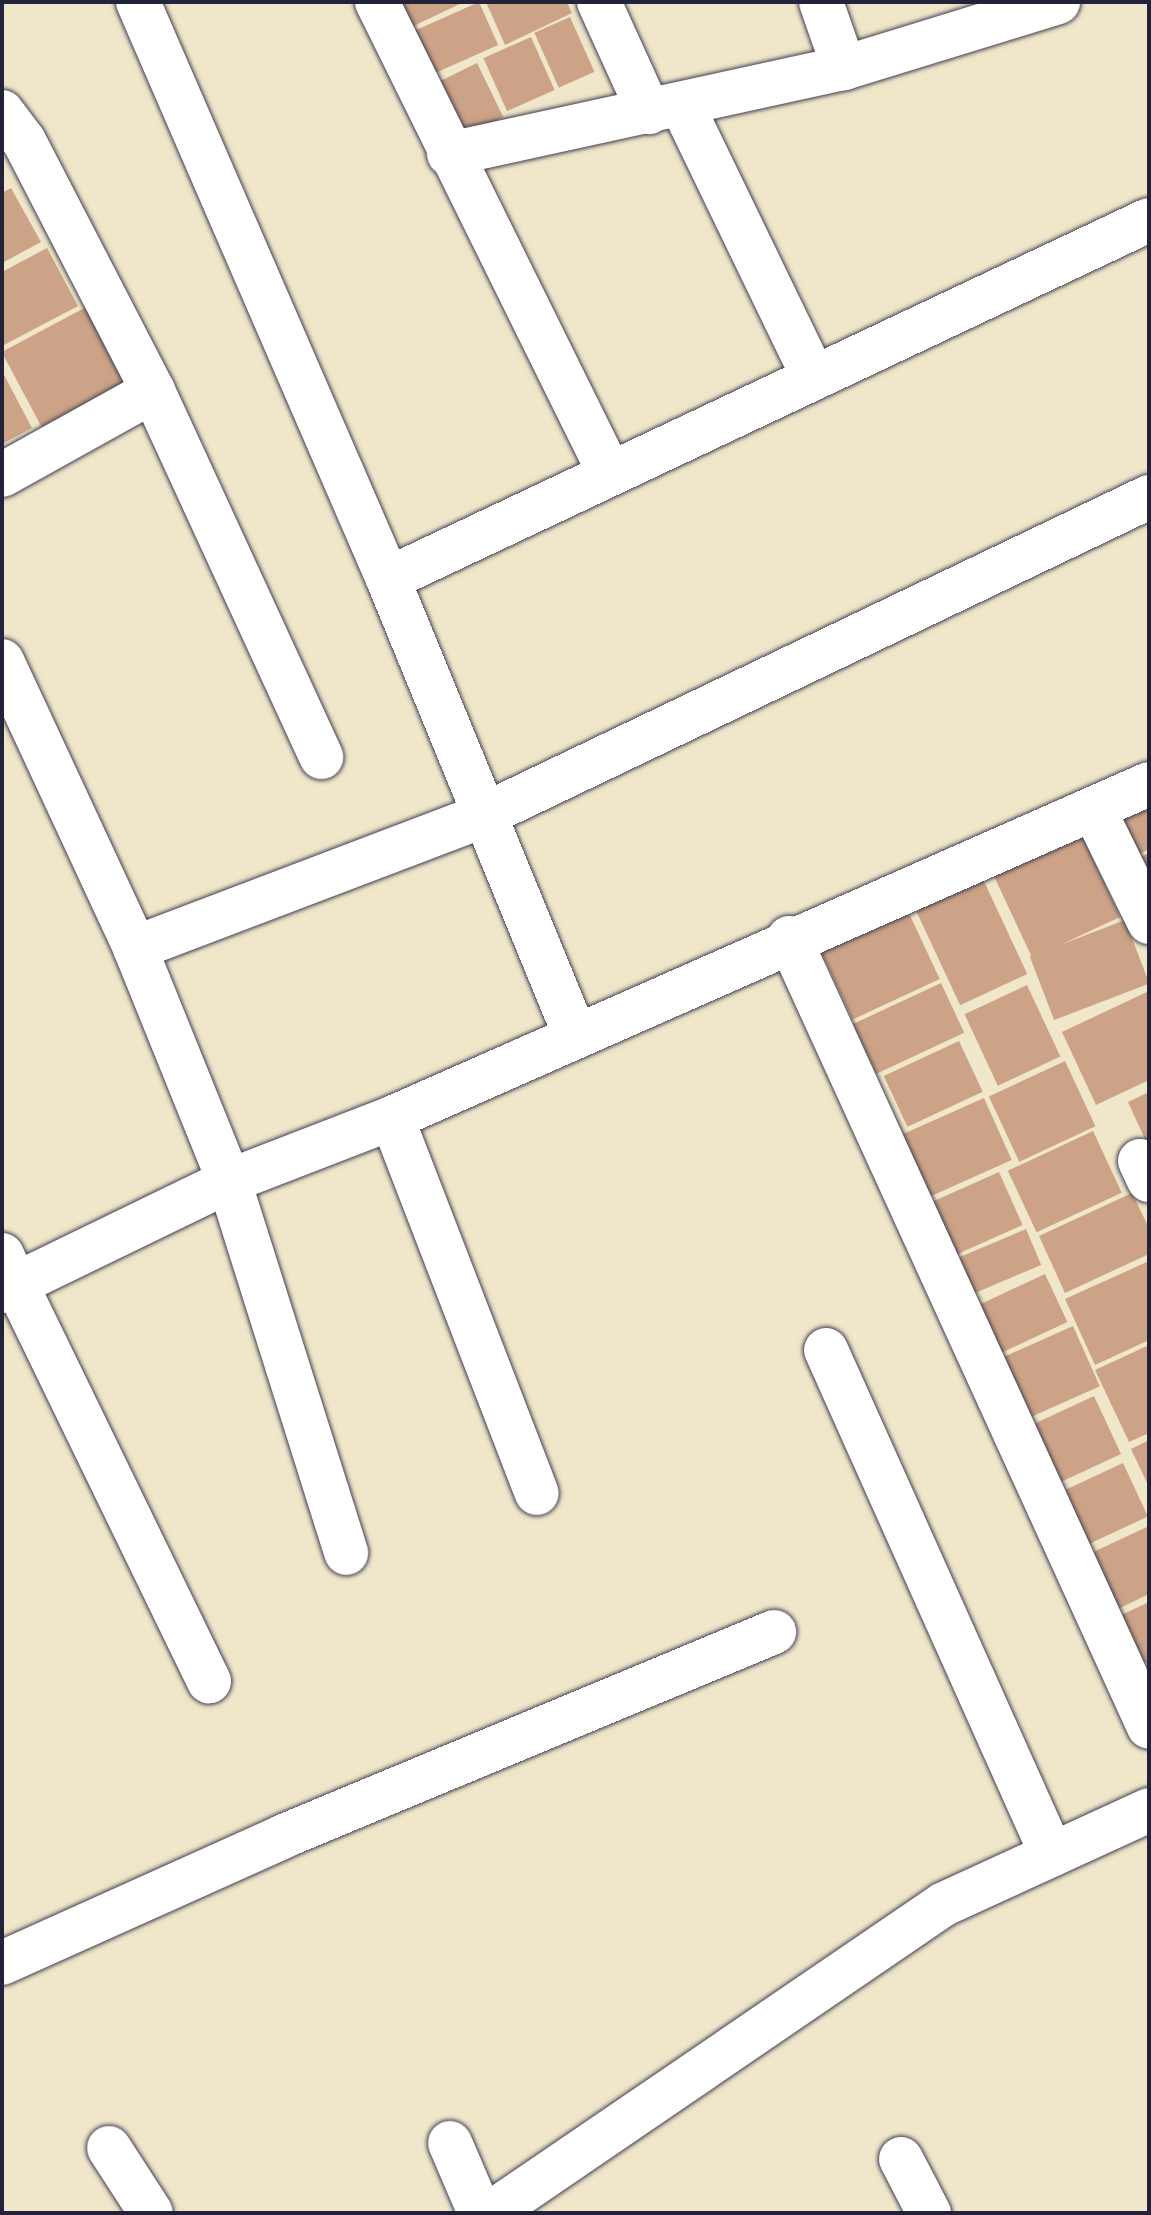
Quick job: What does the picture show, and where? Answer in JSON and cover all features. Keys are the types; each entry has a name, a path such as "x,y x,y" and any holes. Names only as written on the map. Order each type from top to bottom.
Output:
{"street":[{"path":"138,2 388,579 480,817 575,1036"},
{"path":"377,2 449,154 610,474"},
{"path":"599,2 666,108 814,378"},
{"path":"821,2 844,68"},
{"path":"449,154 844,68 1058,2"},
{"path":"2,112 24,141 153,391 321,757"},
{"path":"388,579 1149,220"},
{"path":"2,475 153,391"},
{"path":"135,948 480,817 1149,497"},
{"path":"2,661 135,948 229,1181 346,1553"},
{"path":"209,1681 6,1277 229,1181 392,1118 789,938 1149,784"},
{"path":"1094,810 1149,922"},
{"path":"789,938 1149,1727"},
{"path":"392,1118 537,1493"},
{"path":"826,1350 1052,1855"},
{"path":"3,1958 774,1632"},
{"path":"491,2213 944,1904 1149,1810"},
{"path":"450,2143 480,2213"},
{"path":"109,2148 151,2213"},
{"path":"901,2159 929,2213"}],"building":[{"path":"390,2 464,2 403,31"},
{"path":"479,2 498,45 424,78 405,35"},
{"path":"486,2 567,2 572,13 505,45"},
{"path":"570,17 594,72 559,88 534,33"},
{"path":"531,37 555,90 507,111 483,58"},
{"path":"477,63 503,117 462,137 436,83"},
{"path":"11,188 41,242 2,263 2,193"},
{"path":"47,248 78,306 2,346 2,272"},
{"path":"90,305 130,380 42,427 2,352"},
{"path":"2,371 32,428 2,444"},
{"path":"1149,802 1149,849 1137,855 1119,816"},
{"path":"1080,831 1120,917 1032,958 992,872"},
{"path":"1149,853 1149,880 1139,858"},
{"path":"982,877 1027,974 960,1005 915,908"},
{"path":"908,911 940,979 853,1020 821,952"},
{"path":"1125,920 1149,984 1054,1020 1030,957"},
{"path":"941,983 964,1033 876,1074 853,1024"},
{"path":"1027,985 1060,1057 998,1086 964,1014"},
{"path":"1149,991 1149,1080 1096,1105 1062,1032"},
{"path":"959,1041 983,1092 907,1127 884,1076"},
{"path":"1065,1061 1095,1126 1019,1162 989,1096"},
{"path":"1149,1092 1149,1148 1128,1102"},
{"path":"984,1098 1012,1160 929,1197 901,1135"},
{"path":"1093,1131 1122,1193 1037,1232 1008,1171"},
{"path":"999,1172 1023,1225 956,1255 932,1202"},
{"path":"1132,1193 1149,1228 1149,1254 1065,1293 1039,1236"},
{"path":"1026,1229 1041,1265 972,1294 957,1258"},
{"path":"1149,1261 1149,1340 1095,1365 1065,1299"},
{"path":"1045,1274 1067,1322 1002,1352 980,1304"},
{"path":"1073,1326 1100,1386 1026,1419 999,1359"},
{"path":"1149,1345 1149,1433 1129,1442 1095,1370"},
{"path":"1094,1396 1121,1454 1052,1486 1025,1428"},
{"path":"1149,1440 1149,1487 1131,1449"},
{"path":"1123,1463 1148,1516 1089,1544 1064,1490"},
{"path":"1149,1526 1149,1594 1116,1610 1089,1554"},
{"path":"1149,1602 1149,1661 1142,1664 1119,1616"}]}
